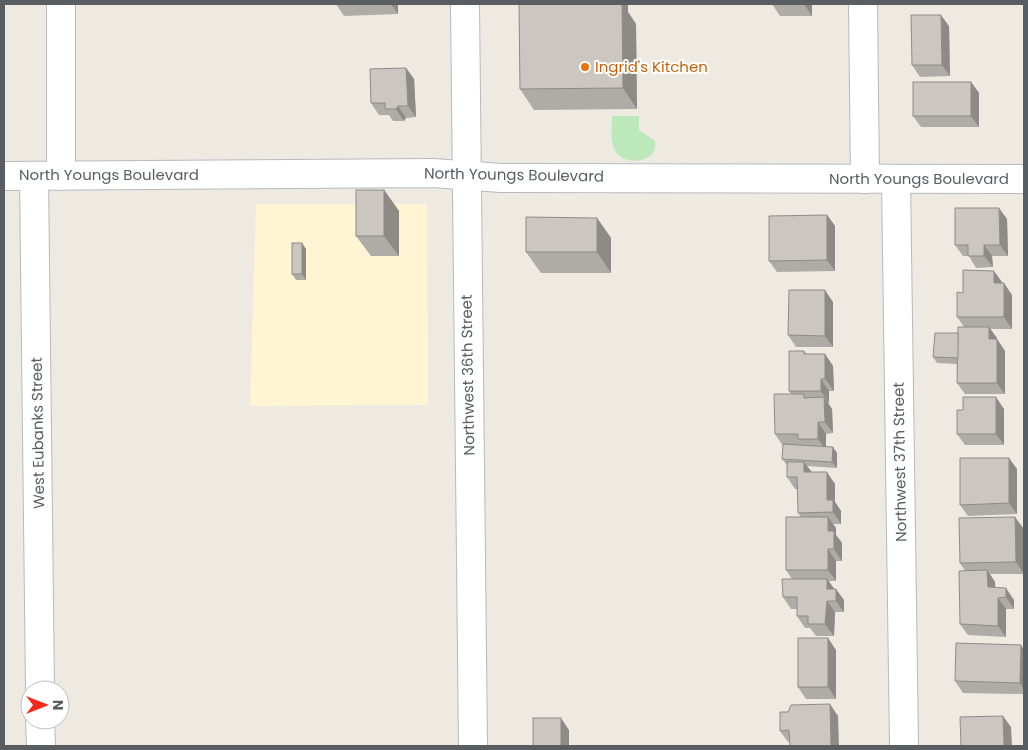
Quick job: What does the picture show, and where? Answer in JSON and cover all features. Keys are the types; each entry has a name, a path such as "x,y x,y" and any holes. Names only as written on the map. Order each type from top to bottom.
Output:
{"street":[{"path":"61,4 61,176"},
{"name":"Northwest 36th Street","path":"464,4 473,746"},
{"path":"863,4 865,179"},
{"name":"North Youngs Boulevard","path":"4,176 390,173 501,178 1024,179"},
{"name":"West Eubanks Street","path":"34,176 40,680"},
{"name":"Northwest 37th Street","path":"896,179 904,746"},
{"path":"40,730 41,746"}],"shaded area":[{"path":"256,204 427,204 428,405 250,406"}],"green space":[{"path":"612,116 639,116 639,130 655,141 655,149 652,155 639,161 631,161 624,159 618,154 612,141"}],"building":[{"name":"Ingrid's Kitchen","path":"519,4 622,4 623,88 520,89"},
{"path":"911,15 941,15 942,65 912,65"},
{"path":"406,68 408,106 385,109 385,103 371,103 370,69"},
{"path":"913,82 971,82 971,116 913,116"},
{"path":"356,190 384,190 384,236 356,236"},
{"path":"955,208 999,208 1000,245 984,245 984,256 968,256 968,245 955,245"},
{"path":"827,215 827,260 769,261 769,216"},
{"path":"526,217 597,218 597,252 526,252"},
{"path":"292,243 302,243 302,274 292,274"},
{"path":"963,270 994,271 994,283 1004,283 1004,317 957,317 957,292 963,293"},
{"path":"789,290 825,290 825,336 788,335"},
{"path":"958,327 989,327 989,339 997,339 997,383 957,383"},
{"path":"935,333 958,333 958,358 933,357"},
{"path":"789,351 804,351 804,354 825,354 825,379 821,379 821,391 789,391"},
{"path":"774,394 804,394 804,398 824,397 825,422 818,422 818,439 798,439 798,434 775,434"},
{"path":"963,397 996,397 996,434 957,434 957,410 963,410"},
{"path":"783,444 833,447 832,462 782,459"},
{"path":"960,458 1009,458 1009,503 960,505"},
{"path":"787,462 804,462 804,472 827,472 827,500 833,500 833,512 798,513 797,477 787,477"},
{"path":"786,517 828,517 828,531 834,531 834,549 828,549 828,570 786,570"},
{"path":"1015,517 1016,562 960,563 959,518"},
{"path":"987,570 988,587 1006,588 1006,597 998,598 998,626 960,624 959,571"},
{"path":"782,579 827,579 827,589 836,589 836,601 827,601 825,624 808,624 808,616 797,616 797,597 783,597"},
{"path":"798,638 828,638 828,687 798,687"},
{"path":"956,643 1021,645 1020,683 955,681"},
{"path":"830,704 831,746 790,746 789,730 780,731 780,712 788,712 791,705"},
{"path":"1003,716 1004,746 961,746 960,717"},
{"path":"533,718 561,718 561,746 533,746"}],"place":[{"name":"Ingrid's Kitchen","path":"585,67"}]}
